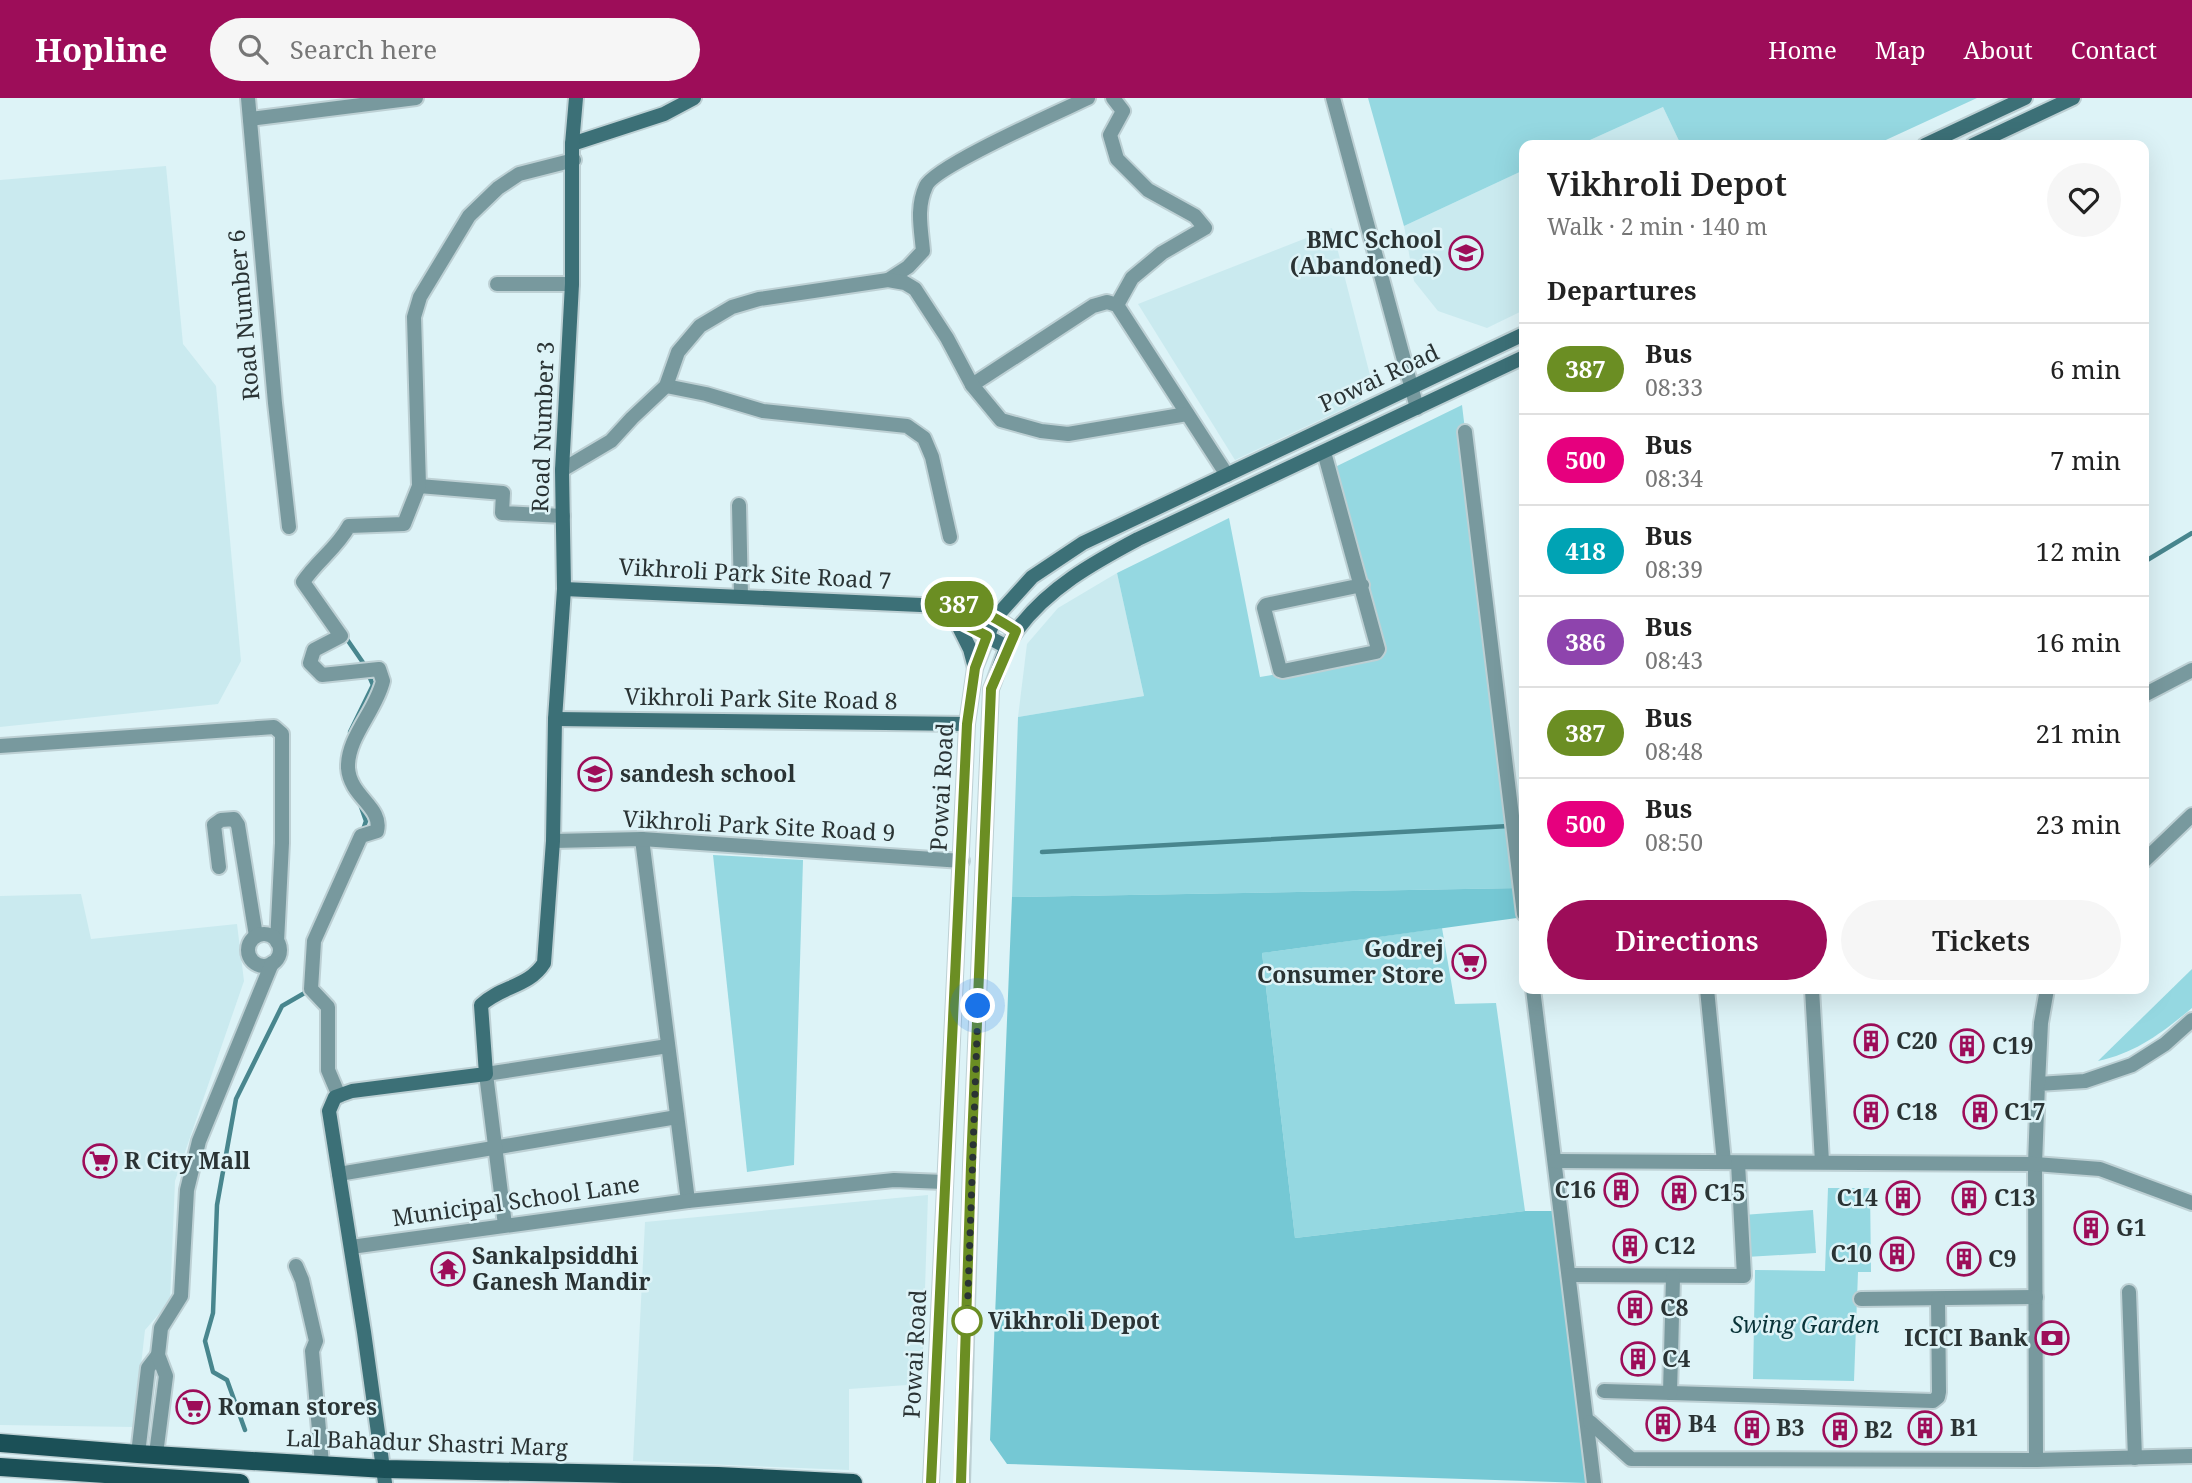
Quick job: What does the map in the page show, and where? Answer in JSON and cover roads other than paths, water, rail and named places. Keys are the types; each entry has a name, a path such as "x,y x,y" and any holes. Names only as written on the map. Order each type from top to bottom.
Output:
{"main road":[{"name":"Road Number 3","path":"486,1074 481,1005 494,993 536,975 544,963 553,841 555,719 564,589 562,470 572,284 572,144 576,98"},
{"path":"572,144 664,114 694,98"},
{"path":"1936,140 2025,98"},
{"path":"1984,140 2073,98"},
{"name":"Powai Road","path":"931,1483 967,724 975,668 995,618 1032,577 1083,543 1519,336"},
{"name":"Powai Road","path":"961,1483 991,689 1007,647 1016,631 1050,594 1095,562 1519,360"},
{"name":"Vikhroli Park Site Road 7","path":"564,589 943,606 955,603 995,618 1016,631"},
{"path":"943,606 956,621 1007,647"},
{"path":"956,621 970,649 975,668"},
{"name":"Vikhroli Park Site Road 8","path":"555,719 967,724"},
{"path":"385,1476 329,1111 335,1097 352,1091 486,1074"},
{"name":"Lal Bahadur Shastri Marg","path":"0,1443 322,1464 385,1476 853,1483"},
{"path":"0,1467 240,1483"}],"street":[{"name":"Road Number 6","path":"248,98 275,403 289,527"},
{"path":"250,120 416,98"},
{"path":"888,279 908,267 923,251 919,208 927,183 969,155 1088,98"},
{"path":"1113,98 1123,111 1110,135 1117,159 1148,190 1195,216 1205,228 1162,253 1132,278 1117,305"},
{"path":"1333,98 1417,408"},
{"path":"339,1096 328,1070 328,1007 311,989 314,941 361,836 377,831 379,825 372,808 356,793 348,770 350,751 383,681 379,668 322,675 310,663 314,650 341,636 303,582 339,543 349,526 404,523 419,486 414,317 420,297 469,216 498,188 519,174 574,160"},
{"path":"562,470 611,441 666,386 678,352 700,326 732,307 759,299 888,279 905,283 915,289 947,338 972,385 1001,419 1041,431 1068,435 1187,414"},
{"path":"497,284 572,284"},
{"path":"972,385 1093,306 1107,302 1117,305 1227,475"},
{"path":"666,386 706,394 763,411 906,426 923,438 932,457 950,537"},
{"path":"1465,432 1519,874"},
{"path":"1324,452 1362,585 1377,651 1280,670 1264,608 1266,605 1362,585"},
{"path":"419,486 503,493 502,513 563,516"},
{"path":"739,505 741,596"},
{"path":"2149,692 2192,670"},
{"path":"0,746 274,727 282,734 282,843 277,942 279,954 272,964 199,1141 187,1189 181,1296 161,1328 158,1355 166,1376 156,1454"},
{"path":"2149,856 2192,816"},
{"path":"219,867 214,825 221,820 234,819 238,825 256,936"},
{"path":"642,839 688,1200"},
{"name":"Vikhroli Park Site Road 9","path":"553,841 642,839 962,861"},
{"path":"272,964 260,965 250,958 248,946 256,936 268,935 277,942"},
{"path":"1534,994 1594,1483"},
{"path":"1569,1275 1744,1276 1708,994"},
{"path":"1812,994 1822,1162"},
{"path":"2036,1460 2035,1164 2041,1023 2045,994"},
{"path":"2038,1084 2085,1082 2132,1065 2165,1044 2192,1020"},
{"path":"505,1225 486,1074 668,1046"},
{"path":"339,1174 677,1117"},
{"path":"1555,1161 2035,1164 2099,1170 2192,1203"},
{"name":"Municipal School Lane","path":"351,1247 688,1200 894,1180 944,1182"},
{"path":"296,1266 302,1280 316,1341 312,1351 322,1464"},
{"path":"1670,1393 1673,1277"},
{"path":"2129,1292 2135,1458"},
{"path":"1861,1300 2036,1297"},
{"path":"1604,1391 1933,1401 1939,1392 1938,1299"},
{"path":"138,1454 148,1368 158,1355"},
{"path":"1590,1422 1631,1459 2036,1460 2192,1456"}],"waterway":[{"path":"2149,559 2192,533"},
{"path":"344,635 364,664 373,685 350,732"},
{"path":"360,804 366,821 362,833"},
{"path":"1042,852 1509,826"},
{"path":"245,1430 227,1380 213,1372 205,1341 213,1313 217,1205 236,1099 282,1006 308,991"}],"place":[{"name":"BMC School (Abandoned)","path":"1466,253"},
{"name":"sandesh school","path":"595,774"},
{"name":"Godrej Consumer Store","path":"1469,962"},
{"name":"C20","path":"1871,1041"},
{"name":"C19","path":"1967,1046"},
{"name":"C18","path":"1871,1112"},
{"name":"C17","path":"1980,1112"},
{"name":"R City Mall","path":"100,1161"},
{"name":"C16","path":"1621,1190"},
{"name":"C15","path":"1679,1193"},
{"name":"C14","path":"1903,1198"},
{"name":"C13","path":"1969,1198"},
{"name":"G1","path":"2091,1228"},
{"name":"C12","path":"1630,1246"},
{"name":"C10","path":"1897,1254"},
{"name":"C9","path":"1964,1259"},
{"name":"Sankalpsiddhi Ganesh Mandir","path":"448,1269"},
{"name":"C8","path":"1635,1308"},
{"name":"Vikhroli Depot","path":"967,1321"},
{"name":"ICICI Bank","path":"2052,1338"},
{"name":"C4","path":"1638,1359"},
{"name":"Roman stores","path":"193,1407"},
{"name":"B4","path":"1663,1424"},
{"name":"B3","path":"1752,1428"},
{"name":"B1","path":"1925,1428"},
{"name":"B2","path":"1840,1430"}],"park label":[{"name":"Swing Garden","path":"1805,1325"}]}
